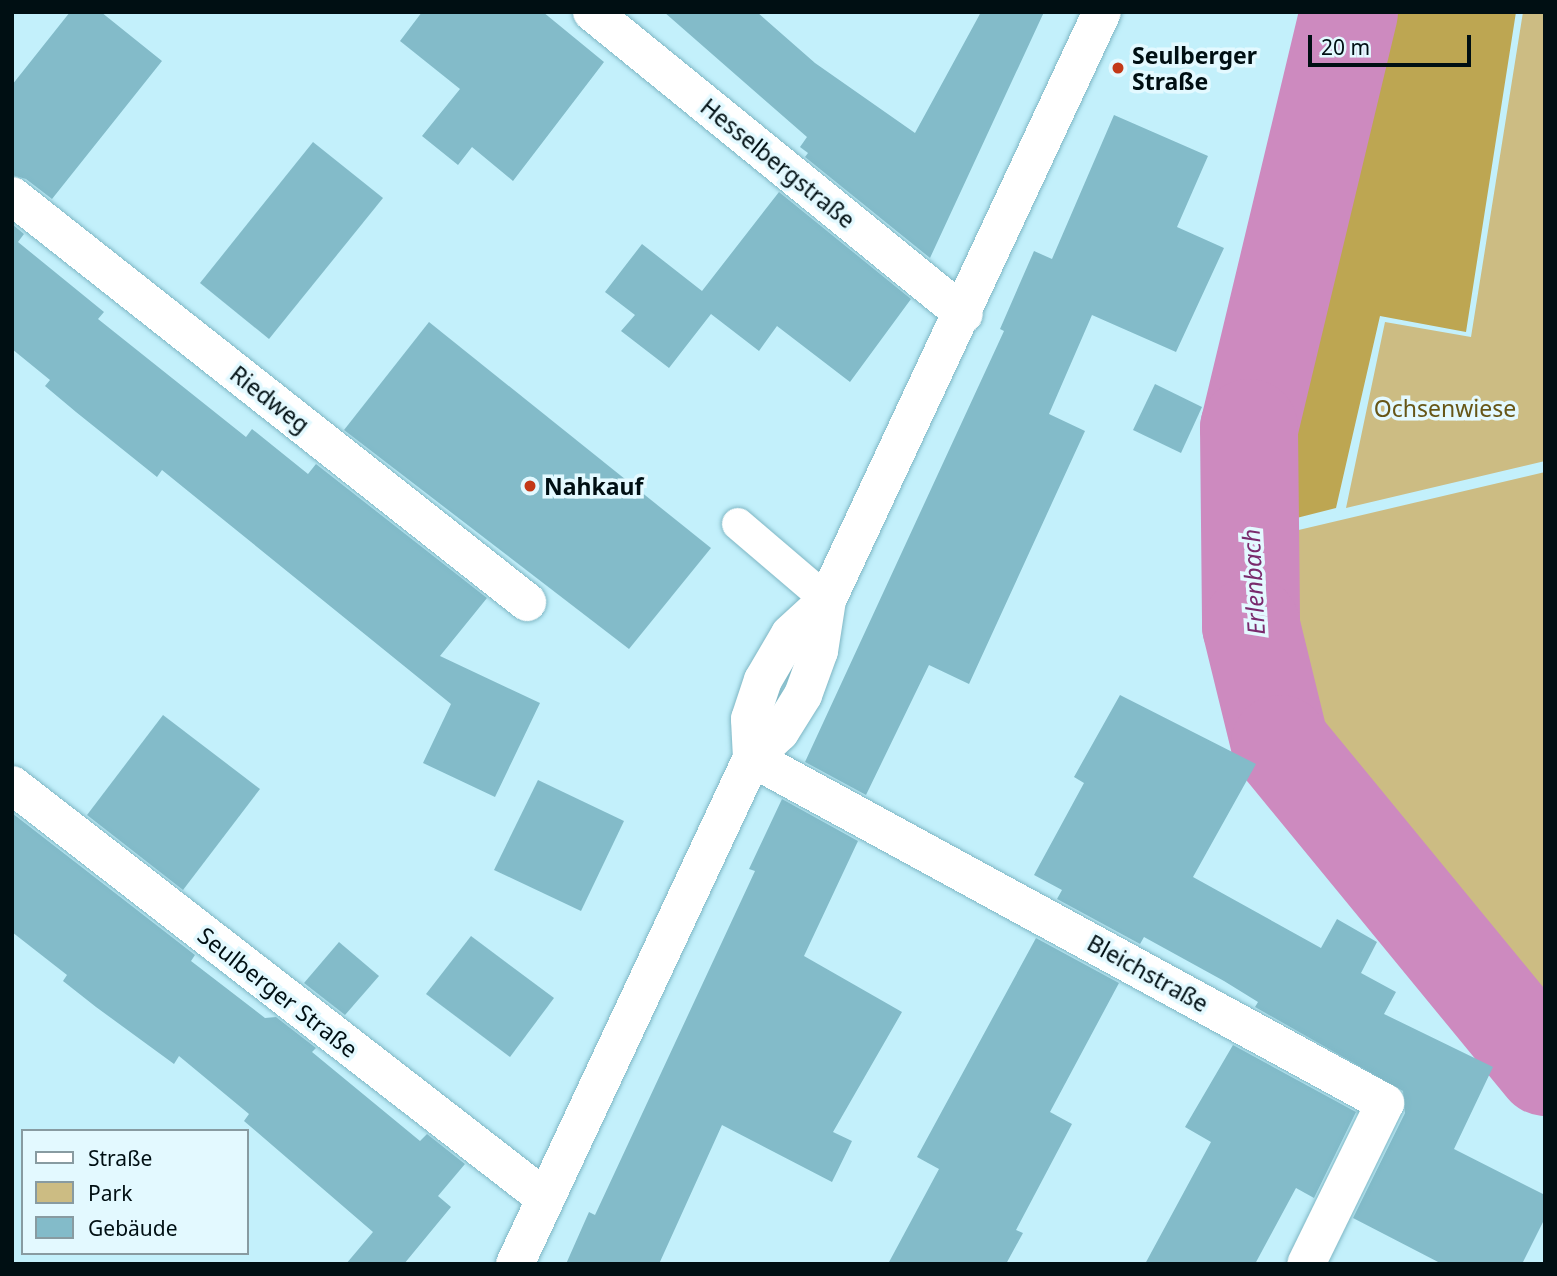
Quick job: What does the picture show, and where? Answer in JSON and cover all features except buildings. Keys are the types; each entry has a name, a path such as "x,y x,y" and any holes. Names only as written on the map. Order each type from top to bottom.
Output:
{"street":[{"name":"Hesselbergstraße","path":"592,12 964,314"},
{"path":"515,1264 752,758 780,733 803,695 819,651 827,600 964,314 1102,12"},
{"name":"Riedweg","path":"12,196 527,602"},
{"name":"Bleichstraße","path":"752,758 1385,1103 1306,1264"},
{"name":"Seulberger Straße","path":"12,785 545,1198"}],"lane":[{"path":"738,524 827,600"}],"green space":[{"name":"Ochsenwiese","path":"1523,12 1545,12 1545,461 1346,508 1385,322 1471,337"},
{"path":"1545,472 1545,1037 1298,732 1259,637 1256,540"}],"shaded area":[{"path":"1370,12 1516,12 1466,332 1380,316 1336,508 1257,528 1256,471 1273,372 1354,57"}],"waterway":[{"name":"Erlenbach","path":"1349,12 1249,428 1251,626 1280,744 1545,1067"}],"place":[{"name":"Seulberger Straße","path":"1118,68"},
{"name":"Nahkauf","path":"530,486"}]}
